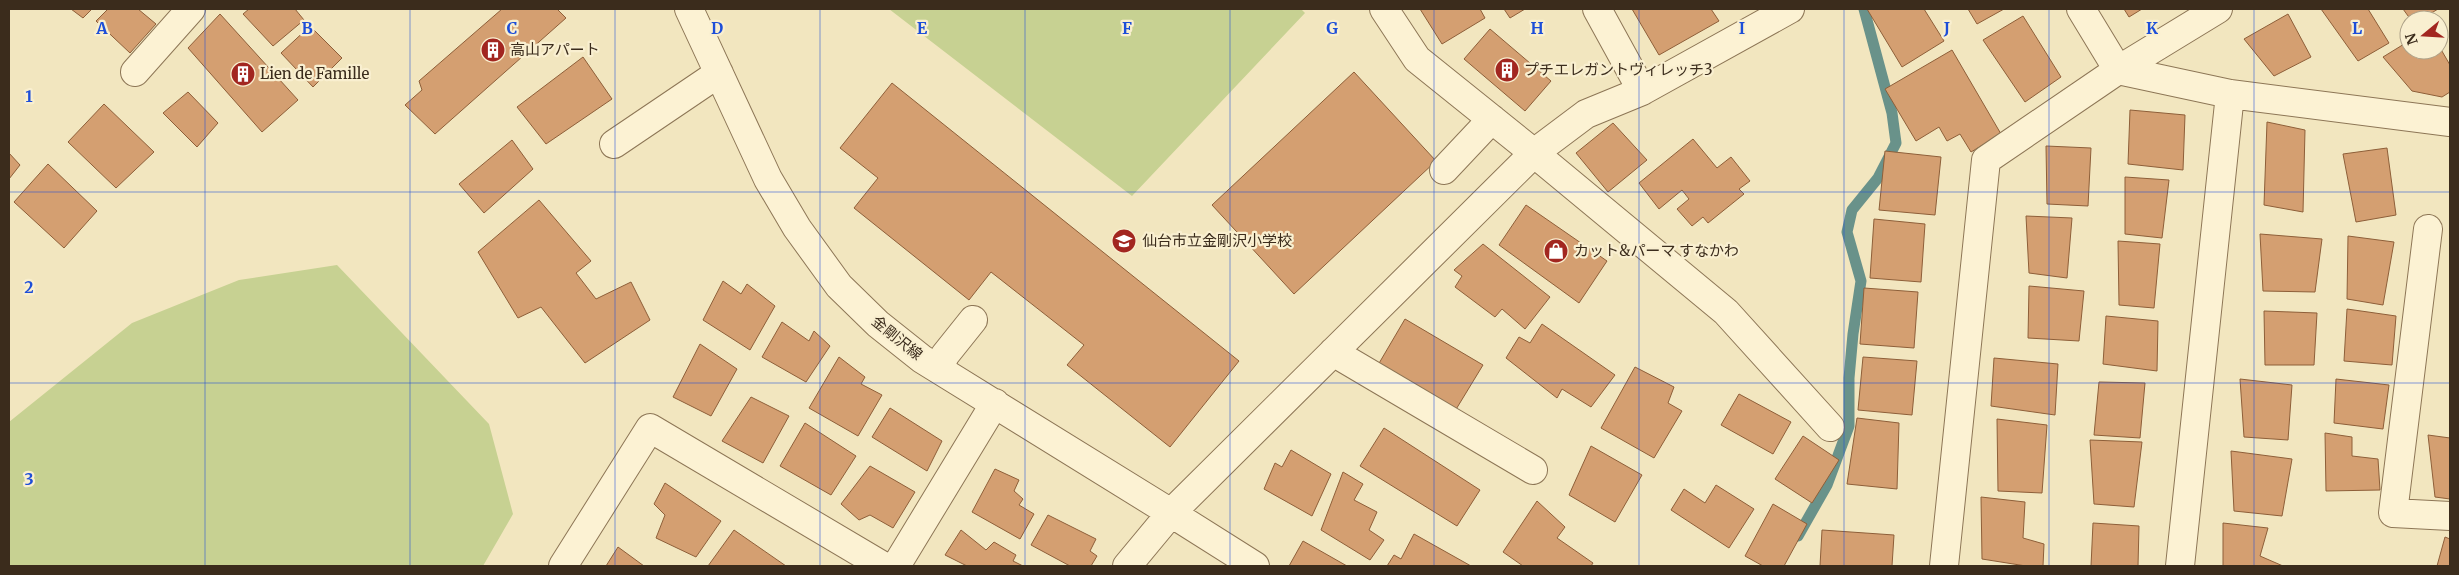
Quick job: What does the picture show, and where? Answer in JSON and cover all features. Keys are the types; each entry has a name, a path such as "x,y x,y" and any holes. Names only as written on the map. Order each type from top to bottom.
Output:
{"street":[{"path":"135,72 191,9"},
{"name":"金剛沢線","path":"689,9 768,179 797,228 839,286 878,324 922,359 995,402 1255,566"},
{"path":"1384,9 1416,59 1534,153 1726,312 1830,427"},
{"path":"1597,9 1642,91"},
{"path":"1127,566 1171,513 1534,153 1586,114 1642,91 1790,9"},
{"path":"2081,9 2118,70 2230,94 2450,122"},
{"path":"1944,566 1986,160 2118,70 2218,9"},
{"path":"614,144 719,73"},
{"path":"2180,566 2230,94"},
{"path":"1444,170 1492,120"},
{"path":"2428,230 2393,513 2450,516"},
{"path":"939,369 946,355 973,320"},
{"path":"1332,352 1533,470"},
{"path":"896,566 995,402"},
{"path":"563,566 650,428 883,566"}],"green space":[{"path":"889,9 1301,9 1305,13 1132,196"},
{"path":"337,265 489,424 513,514 483,566 9,566 9,422 132,323 239,280"}],"building":[{"path":"71,9 92,9 83,18"},
{"path":"108,9 138,9 156,24 130,53 96,21"},
{"path":"249,9 295,9 304,20 273,46 243,14"},
{"name":"高山アパート","path":"502,9 557,9 566,18 435,134 405,105 422,90 419,81"},
{"path":"1420,9 1480,9 1485,18 1442,44"},
{"path":"1504,9 1525,9 1510,18"},
{"path":"1632,9 1711,9 1719,21 1659,55"},
{"path":"1867,9 1924,9 1944,41 1902,67"},
{"path":"1968,9 2004,9 1977,24"},
{"path":"2124,9 2142,9 2129,17"},
{"path":"2321,9 2368,9 2389,43 2358,61"},
{"path":"2403,9 2438,9 2436,10"},
{"name":"Lien de Famille","path":"220,14 298,100 262,132 188,48"},
{"path":"2288,14 2311,57 2274,76 2244,39"},
{"path":"2023,16 2061,77 2025,102 1983,40"},
{"path":"310,26 342,58 313,87 281,53"},
{"name":"プチエレガントヴィレッチ3","path":"1490,29 1551,81 1525,111 1464,59"},
{"path":"2399,47 2399,60 2447,60 2450,65 2450,92 2442,97 2412,91 2383,57"},
{"path":"1952,50 2001,134 1971,152 1960,134 1947,141 1939,127 1916,141 1885,89"},
{"path":"583,57 612,99 546,144 517,107"},
{"path":"1354,72 1436,161 1294,294 1212,205"},
{"path":"892,83 1239,361 1170,447 1067,365 1084,345 991,272 969,300 854,208 878,178 840,148"},
{"path":"188,92 218,123 197,147 163,113"},
{"path":"104,104 154,152 116,188 68,142"},
{"path":"2130,110 2185,115 2183,170 2128,164"},
{"path":"2267,122 2305,130 2303,212 2264,205"},
{"path":"1613,123 1647,160 1608,192 1576,153"},
{"path":"1693,139 1717,168 1731,157 1750,181 1739,189 1744,194 1708,223 1703,217 1692,226 1677,209 1689,199 1682,190 1659,209 1639,183"},
{"path":"512,140 533,169 484,213 459,184"},
{"path":"2046,146 2091,148 2088,206 2047,204"},
{"path":"2387,148 2396,215 2356,222 2343,154"},
{"path":"1885,151 1941,157 1935,215 1879,210"},
{"path":"9,153 20,165 9,179"},
{"path":"48,164 97,211 64,248 14,202"},
{"path":"2125,177 2169,180 2162,238 2125,234"},
{"path":"539,200 591,261 576,273 596,299 631,282 650,320 585,363 541,307 518,318 478,252"},
{"path":"1526,205 1607,261 1579,303 1499,245"},
{"path":"2026,216 2072,218 2067,278 2029,273"},
{"path":"1874,219 1925,224 1921,282 1870,278"},
{"path":"2260,234 2322,239 2315,292 2263,291"},
{"path":"2348,236 2394,242 2383,305 2347,299"},
{"path":"2118,241 2160,244 2154,308 2119,305"},
{"path":"1483,244 1550,297 1525,329 1502,309 1495,317 1455,287 1462,276 1454,270"},
{"path":"723,281 741,294 747,284 775,306 750,350 703,320"},
{"path":"2029,286 2084,291 2079,341 2028,338"},
{"path":"1864,288 1918,292 1914,348 1860,344"},
{"path":"2347,309 2396,316 2392,365 2344,361"},
{"path":"2264,311 2317,313 2314,365 2265,365"},
{"path":"2106,316 2158,321 2157,371 2103,364"},
{"path":"1405,319 1483,365 1455,411 1378,365"},
{"path":"782,322 809,341 814,331 830,346 806,382 762,357"},
{"path":"1542,324 1615,375 1591,407 1562,389 1557,398 1506,358 1519,337 1530,343"},
{"path":"700,344 737,369 711,416 673,397"},
{"path":"839,357 865,377 861,384 882,395 858,436 809,408"},
{"path":"1863,357 1917,361 1912,415 1858,410"},
{"path":"1994,358 2058,364 2055,415 1991,406"},
{"path":"1635,367 1674,387 1668,403 1682,411 1654,458 1601,428"},
{"path":"2240,379 2292,385 2288,440 2244,437"},
{"path":"2336,379 2389,385 2383,429 2334,423"},
{"path":"2099,382 2145,383 2140,438 2094,435"},
{"path":"1739,394 1791,422 1773,454 1721,425"},
{"path":"751,397 789,416 763,463 722,441"},
{"path":"890,408 942,441 927,471 872,437"},
{"path":"1857,418 1899,423 1897,489 1847,484"},
{"path":"1997,419 2047,425 2042,493 1998,491"},
{"path":"805,423 856,456 831,495 780,466"},
{"path":"1384,428 1480,490 1457,526 1360,466"},
{"path":"2325,433 2352,437 2352,456 2378,459 2380,490 2326,491"},
{"path":"2428,435 2450,438 2450,499 2435,497"},
{"path":"1803,436 1839,460 1812,503 1775,479"},
{"path":"2090,440 2142,442 2134,507 2094,504"},
{"path":"1591,446 1642,475 1615,522 1569,495"},
{"path":"1291,450 1331,474 1312,516 1264,489 1275,463 1282,467"},
{"path":"2231,451 2292,459 2282,516 2234,511"},
{"path":"870,466 915,492 893,528 870,515 859,520 841,504"},
{"path":"995,469 1019,480 1014,491 1023,499 1019,505 1034,514 1020,539 972,512"},
{"path":"1343,472 1363,484 1354,500 1377,512 1369,530 1384,540 1370,560 1321,530"},
{"path":"665,483 721,521 696,557 656,538 665,515 654,504"},
{"path":"1716,485 1754,509 1729,548 1671,510 1684,489 1705,503"},
{"path":"1981,497 2025,502 2023,538 2044,544 2043,566 2026,566 1982,559"},
{"path":"1537,501 1565,527 1557,538 1593,563 1591,566 1523,566 1503,552"},
{"path":"1773,504 1807,524 1784,566 1763,566 1745,556"},
{"path":"1048,515 1096,539 1090,551 1097,556 1091,566 1070,566 1031,545"},
{"path":"2093,523 2139,526 2138,566 2091,566"},
{"path":"2223,523 2268,528 2260,556 2283,566 2223,566"},
{"path":"734,530 786,566 708,566"},
{"path":"961,530 986,550 994,542 1016,555 1013,561 1023,566 967,566 945,555"},
{"path":"1822,530 1894,535 1892,566 1820,566"},
{"path":"1414,534 1471,566 1387,566 1394,555 1401,559"},
{"path":"2445,537 2450,539 2450,566 2437,566"},
{"path":"1303,541 1347,566 1289,566"},
{"path":"618,547 644,566 606,566"}],"waterway":[{"path":"1798,536 1827,485 1849,426 1849,378 1861,281 1847,232 1852,210 1878,178 1896,143 1892,113 1864,9"}],"place":[{"name":"高山アパート","path":"493,50"},
{"name":"プチエレガントヴィレッチ3","path":"1507,70"},
{"name":"Lien de Famille","path":"243,74"},
{"name":"仙台市立金剛沢小学校","path":"1124,241"},
{"name":"カット&パーマ すなかわ","path":"1556,251"}]}
